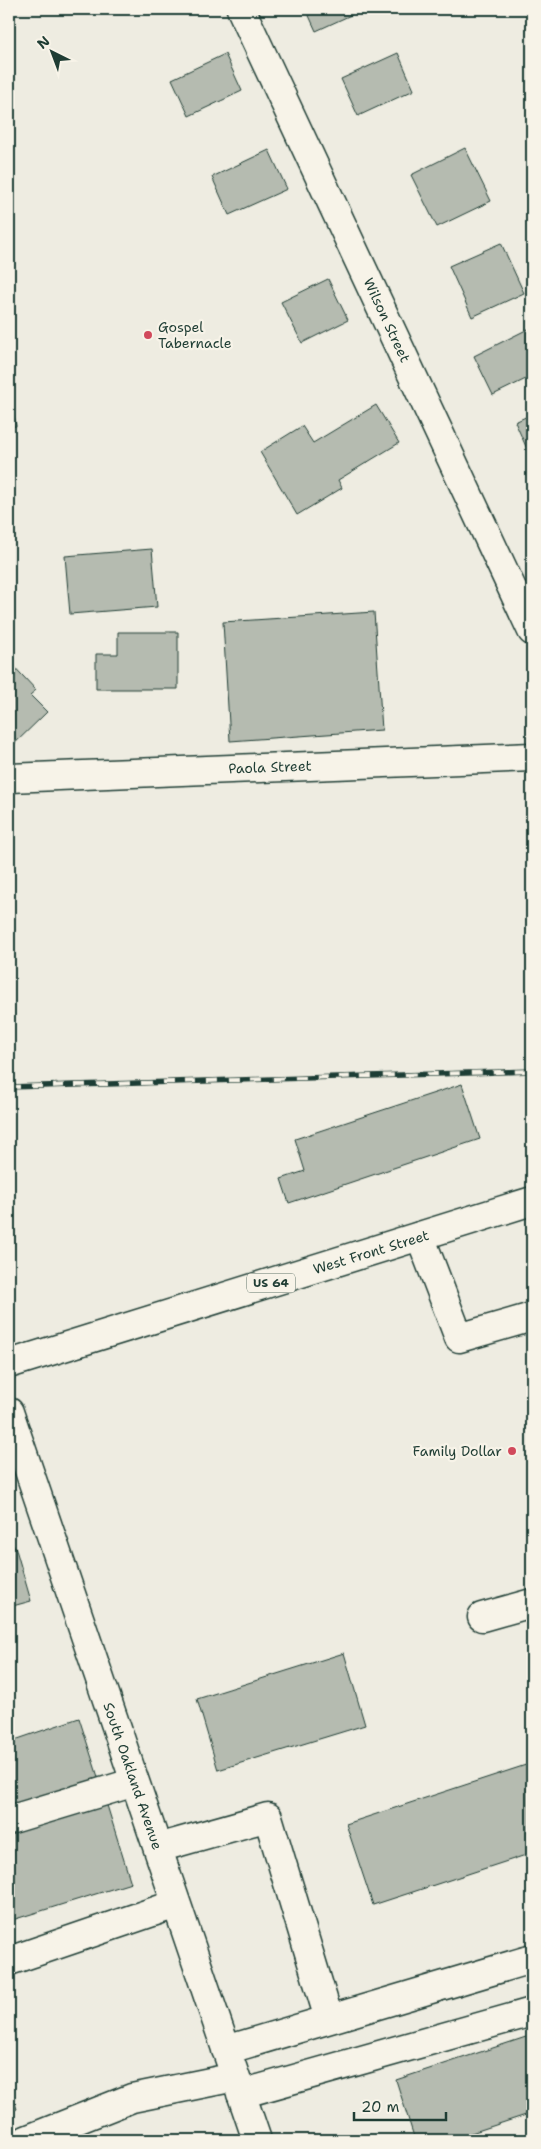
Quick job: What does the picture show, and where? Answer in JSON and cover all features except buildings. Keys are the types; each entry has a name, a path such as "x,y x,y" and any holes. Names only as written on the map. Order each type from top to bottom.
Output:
{"street":[{"name":"Wilson Street","path":"241,9 532,631"},
{"name":"Paola Street","path":"9,778 532,757"},
{"name":"West Front Street","path":"9,1364 532,1201"},
{"path":"420,1236 459,1338 532,1317"},
{"name":"South Oakland Avenue","path":"9,1412 257,2140"},
{"path":"482,1617 532,1603"},
{"path":"9,1820 135,1782"},
{"path":"158,1848 268,1818 330,2019"},
{"path":"9,1961 176,1904"},
{"path":"226,2050 532,1959"},
{"path":"26,2140 132,2098 238,2085 532,2012"}],"railway":[{"path":"9,1087 532,1071"}],"place":[{"name":"Gospel Tabernacle","path":"148,335"},
{"name":"Family Dollar","path":"512,1451"}]}
